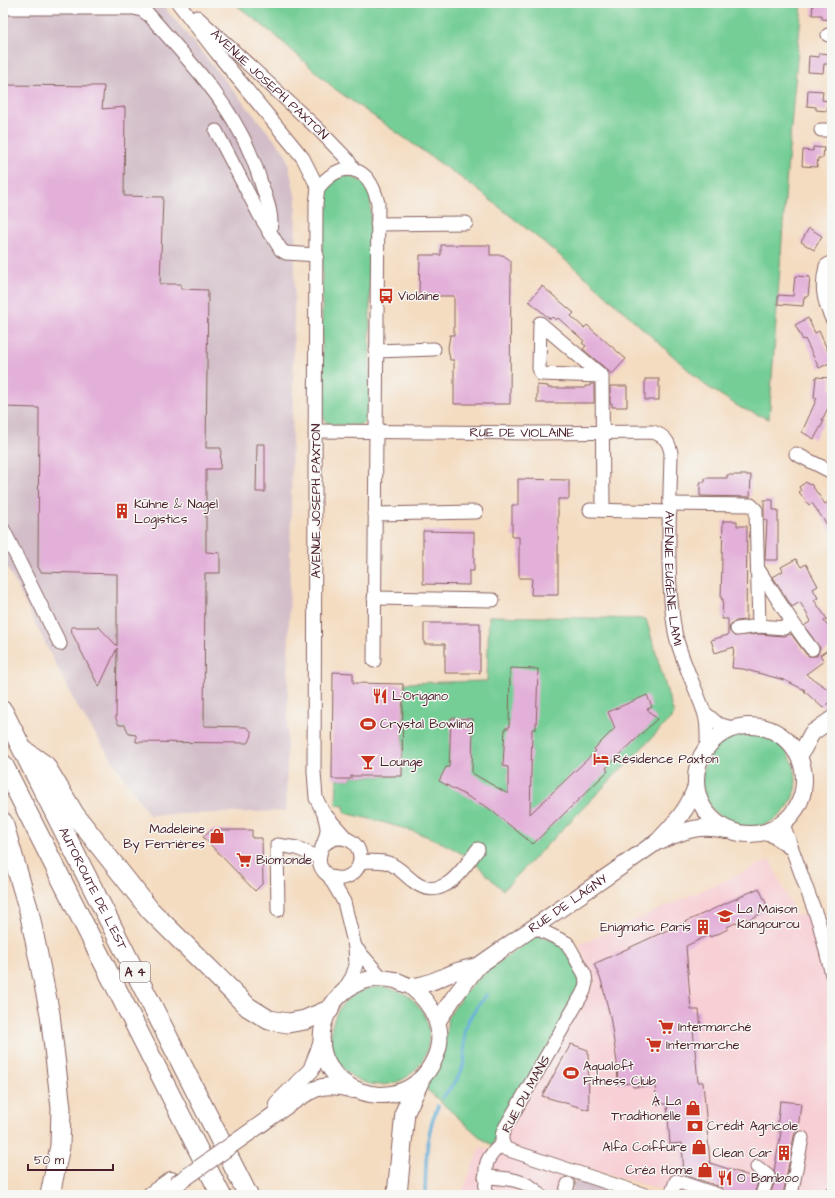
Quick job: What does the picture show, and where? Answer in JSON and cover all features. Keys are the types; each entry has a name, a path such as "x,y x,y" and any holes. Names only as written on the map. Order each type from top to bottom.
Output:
{"highway":[{"name":"AUTOROUTE DE L’EST","path":"3,712 248,1195"},
{"path":"22,749 45,765 75,814 150,910 248,1007 269,1020 288,1023 305,1020 329,1010"},
{"name":"AUTOROUTE DE L’EST","path":"3,764 221,1195"},
{"path":"3,822 29,911 50,1014 61,1108 60,1146 50,1195"},
{"path":"397,1195 405,1112 419,1082"}],"main road":[{"path":"799,757 812,733 832,719"},
{"path":"744,726 758,726 772,729 782,736 792,745 799,757 804,775 803,793 796,810 783,824 768,832 754,835 741,834 728,830 716,823 706,813 699,800 696,786 696,772 700,758 707,745 718,735 732,728 744,726"},
{"path":"782,736 812,733"},
{"name":"RUE DE LAGNY","path":"438,1022 454,996 478,966 658,841 682,815 691,801 696,786"},
{"name":"RUE DE LAGNY","path":"658,841 694,828 708,826 728,830"},
{"name":"RUE DE LAGNY","path":"410,986 423,985 456,971 478,966"},
{"path":"150,1195 173,1182 255,1125 321,1087 338,1086 373,1095 390,1095 405,1090 419,1082 430,1069 436,1055 439,1038 438,1022 427,1002 410,986 396,980 382,978 355,984 343,992 329,1010 323,1028 322,1042 311,1070 255,1125"},
{"path":"322,1042 326,1058 333,1071 344,1083 358,1091"},
{"path":"163,1195 173,1182"}],"street":[{"name":"AVENUE JOSEPH PAXTON","path":"179,3 319,130 348,160 354,170 362,174 370,181 375,191 378,203 378,224 374,661"},
{"name":"AVENUE JOSEPH PAXTON","path":"179,3 303,158 318,188 316,203 314,772 316,798 323,812 327,830 324,844"},
{"path":"3,8 134,8 142,10 150,16 213,90 240,132 251,155 267,200 272,226 269,233"},
{"path":"216,131 269,233 280,250 286,253 316,255"},
{"path":"318,188 326,178 337,172 354,170"},
{"path":"378,224 466,223"},
{"path":"832,262 826,266 822,282 826,308 832,319"},
{"path":"602,376 541,374 540,323 602,376 603,432 596,510 751,505 756,510 758,626"},
{"path":"376,351 434,349"},
{"name":"RUE DE VIOLAINE","path":"316,431 534,433 653,432 666,439"},
{"name":"AVENUE EUGÈNE LAMI","path":"666,439 670,445 671,453 670,573 672,610 676,634 686,670 705,713"},
{"path":"796,454 832,472"},
{"path":"375,514 476,512"},
{"path":"3,529 60,644"},
{"path":"758,569 785,609 791,623 812,649"},
{"path":"374,598 493,600"},
{"path":"737,629 758,626 784,628 791,623"},
{"path":"705,713 718,724 732,728"},
{"path":"705,713 707,745"},
{"name":"AVENUE JOSEPH PAXTON","path":"323,812 347,839"},
{"path":"783,824 790,848 819,923 832,975"},
{"path":"768,832 790,848"},
{"path":"343,992 352,977 356,964 355,947 344,902 329,876 320,865 319,858 324,844 337,837 347,839 358,848 357,867 344,902"},
{"path":"278,910 278,845 297,848 319,858"},
{"path":"329,876 342,878 357,867 387,862 401,870 414,882 428,889 445,886 453,881 478,849"},
{"name":"RUE DU MANS","path":"534,927 567,943 585,975 586,983 584,992 506,1126 502,1134 502,1144 506,1150 645,1195"},
{"path":"355,947 382,978"},
{"path":"791,1195 802,1138"},
{"path":"484,1195 488,1183 485,1177 486,1165 492,1153 502,1144"},
{"path":"757,1167 768,1176 762,1195"},
{"path":"485,1177 508,1178 534,1188 540,1195"},
{"path":"671,1195 676,1181 718,1195"}],"shaded area":[{"path":"3,3 161,3 286,154 296,199 286,811 149,815 76,705 3,559"},
{"path":"770,860 796,915 832,918 832,1195 677,1195 566,1161 556,1195 461,1195 480,1147 499,1153 509,1130 594,981 579,945"},
{"path":"578,1170 654,1195 570,1195"}],"green space":[{"path":"234,3 802,3 787,171 769,419 741,408 705,385 588,279 547,245 474,187 335,89 276,36"},
{"path":"349,176 363,182 371,193 369,414 366,421 360,425 331,425 326,422 322,414 322,201 326,190 331,183 338,178"},
{"path":"489,616 646,619 674,715 503,890 471,860 442,843 411,830 345,813 344,806 336,805 337,779 351,779 351,776 402,776 405,683 487,681"},
{"path":"749,733 767,737 782,747 792,762 796,780 792,798 782,813 767,823 749,827 731,823 716,813 706,798 702,780 706,762 716,747 731,737"},
{"path":"536,936 554,940 566,949 583,977 579,992 492,1145 481,1138 423,1086 446,1034 448,1017 466,991 484,973"},
{"path":"380,987 399,991 415,1001 425,1017 429,1036 425,1055 415,1071 399,1081 380,1085 361,1081 345,1071 335,1055 331,1036 335,1017 345,1001 361,991"}],"building":[{"path":"813,3 828,3 828,9 832,10 832,20 822,19 822,15 812,15"},
{"path":"819,53 830,54 829,64 824,64 823,73 808,72 809,56 819,57"},
{"name":"Kühne & Nagel Logistics","path":"3,85 104,86 102,109 125,107 124,196 163,197 160,284 181,284 181,289 208,290 206,448 221,448 220,469 206,469 206,552 220,553 220,573 205,573 204,726 246,727 251,731 252,735 247,743 136,742 136,735 129,734 125,725 119,725 116,719 117,648 99,687 72,633 71,627 99,627 117,646 117,574 41,572 38,567 39,408 3,407"},
{"path":"808,90 823,91 822,100 828,101 827,111 816,110 816,107 807,106"},
{"path":"813,147 824,148 823,158 818,158 817,167 802,166 803,150 813,151"},
{"path":"809,228 822,236 814,250 801,242"},
{"path":"441,245 490,245 490,255 503,255 511,261 510,404 454,404 454,360 450,360 448,348 450,335 454,335 454,296 419,296 420,255 441,255"},
{"path":"795,276 810,277 808,297 804,297 803,306 778,304 778,295 793,296"},
{"path":"542,286 574,313 571,316 584,328 587,325 626,359 612,374 583,349 586,346 582,343 584,341 558,318 556,320 552,317 550,319 529,301"},
{"path":"808,318 815,333 819,331 832,360 832,362 819,368 805,339 803,340 795,325"},
{"path":"816,377 831,378 830,388 832,389 831,402 822,420 824,421 814,439 802,432 817,398 814,398"},
{"path":"645,379 659,379 659,400 645,400"},
{"path":"590,384 594,384 594,403 537,403 537,385 548,386 548,388 585,388 585,386 590,386"},
{"path":"610,386 627,386 627,407 612,407 612,403 610,403"},
{"path":"257,444 265,444 265,492 256,492"},
{"path":"727,475 751,475 750,497 700,496 700,482 705,482 705,478 727,478"},
{"path":"518,479 569,480 569,499 558,499 558,595 531,595 532,578 519,578 519,537 512,537 512,505 518,505"},
{"path":"806,482 809,485 811,484 825,504 828,502 832,508 832,532 812,503 809,505 799,492 801,491 799,487"},
{"path":"764,500 773,500 773,510 778,510 778,560 765,560 767,520 764,520"},
{"path":"723,521 737,521 737,526 747,526 746,620 736,621 730,626 729,630 734,636 759,634 783,636 791,634 806,654 809,656 817,656 820,648 804,626 811,621 800,602 792,607 773,577 783,571 781,567 796,559 801,567 806,564 818,586 813,589 818,598 814,600 827,619 824,621 832,632 832,647 820,655 824,661 806,674 832,692 832,699 823,708 804,691 805,690 784,680 743,669 732,668 734,647 715,653 711,640 728,635 728,619 722,619 723,599 721,599"},
{"path":"423,531 474,532 474,571 469,571 469,585 423,584"},
{"path":"424,623 480,623 480,673 445,673 445,644 424,644"},
{"name":"Résidence Paxton","path":"510,668 538,669 536,729 532,729 530,814 596,751 594,749 615,728 608,712 647,695 652,707 647,709 657,719 606,768 608,771 533,844 487,807 439,781 446,767 449,767 451,718 473,719 472,773 508,794 508,767 503,766 505,728 509,728"},
{"name":"Crystal Bowling","path":"333,672 353,673 353,683 403,684 402,776 351,776 351,779 332,779"},
{"name":"Biomonde","path":"212,830 252,830 252,838 262,838 263,883 255,891 203,837"},
{"name":"Intermarche","path":"759,888 769,910 747,920 746,918 727,927 728,929 720,933 710,937 709,935 686,946 691,1010 699,1010 701,1028 693,1029 698,1082 703,1082 710,1163 759,1179 754,1195 735,1195 725,1192 721,1187 684,1175 682,1143 670,1144 667,1104 657,1104 655,1086 633,1087 632,1083 618,1084 617,1062 610,1016 601,980 594,964"},
{"name":"Aqualoft Fitness Club","path":"571,1044 588,1050 589,1110 542,1096"},
{"path":"780,1101 801,1103 798,1131 794,1136 783,1195 770,1195 776,1178 774,1171 781,1132 777,1131"}],"waterway":[{"path":"442,1098 456,1081 461,1072 465,1057 464,1034 466,1025 486,995"},
{"path":"425,1195 428,1138 438,1106"}],"place":[{"name":"Violaine","path":"386,296"},
{"name":"Kühne & Nagel Logistics","path":"122,511"},
{"name":"L'Origano","path":"380,696"},
{"name":"Crystal Bowling","path":"368,724"},
{"name":"Résidence Paxton","path":"601,759"},
{"name":"Lounge","path":"368,762"},
{"name":"Madeleine By Ferrières","path":"217,836"},
{"name":"Biomonde","path":"244,860"},
{"name":"La Maison Kangourou","path":"725,916"},
{"name":"Enigmatic Paris","path":"703,927"},
{"name":"Intermarché","path":"666,1027"},
{"name":"Intermarche","path":"654,1045"},
{"name":"Aqualoft Fitness Club","path":"571,1073"},
{"name":"À La Traditionelle","path":"693,1108"},
{"name":"Crédit Agricole","path":"695,1126"},
{"name":"Alfa Coiffure","path":"699,1147"},
{"name":"Clean Car","path":"784,1153"},
{"name":"Créa Home","path":"705,1170"},
{"name":"O Bamboo","path":"725,1178"}]}
